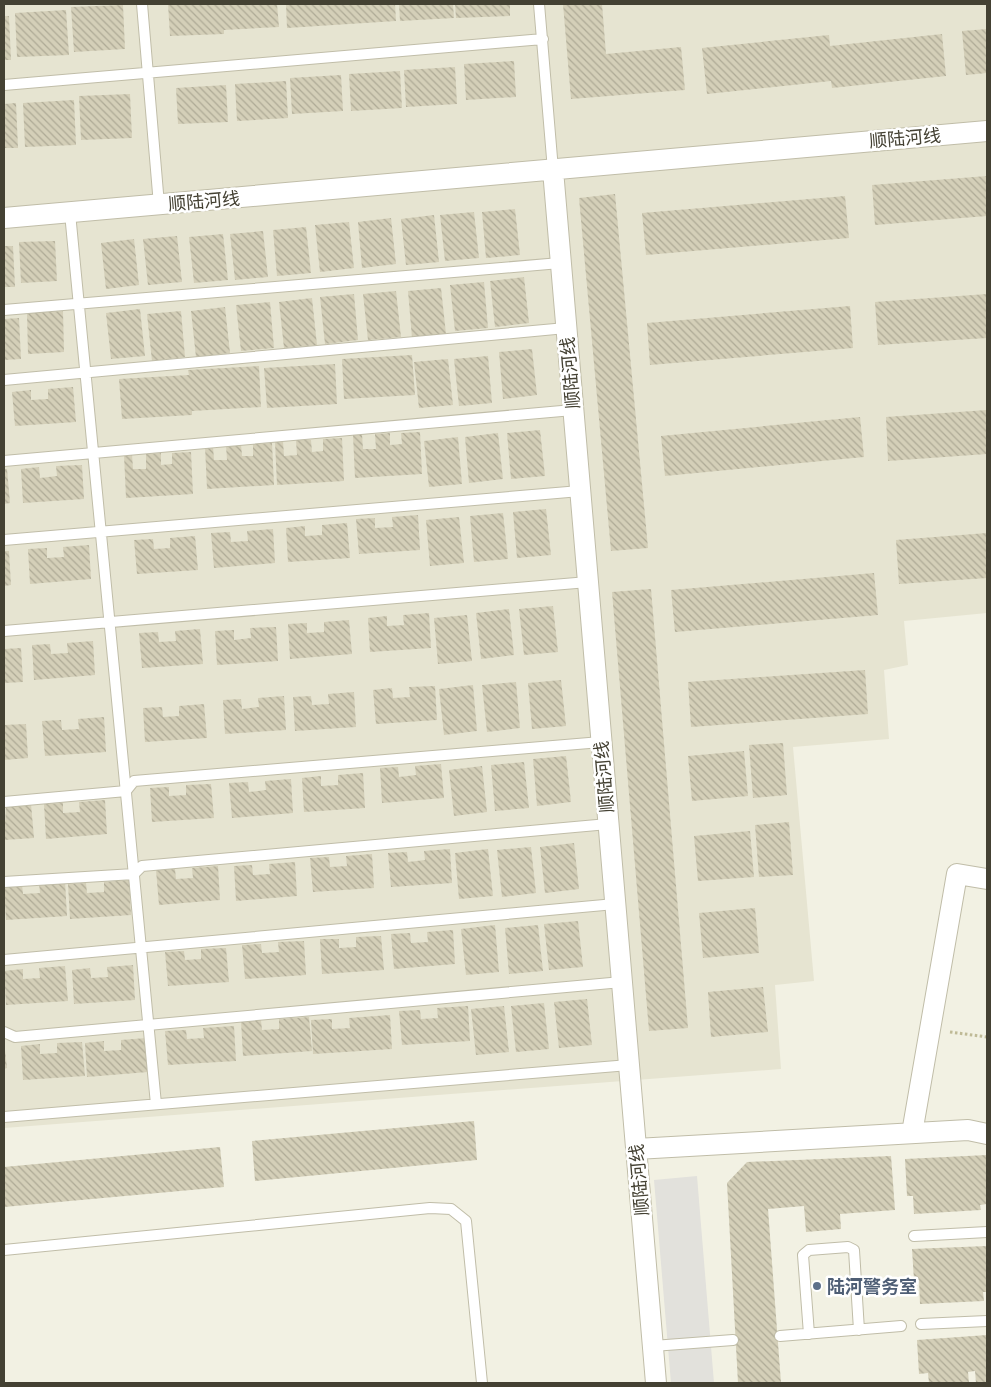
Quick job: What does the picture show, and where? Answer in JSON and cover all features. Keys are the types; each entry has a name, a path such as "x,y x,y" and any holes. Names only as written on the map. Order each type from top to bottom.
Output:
{"street":[{"name":"顺陆河线","path":"4,218 987,130"},
{"name":"顺陆河线","path":"553,170 656,1383"},
{"path":"912,1133 957,874 987,879"},
{"path":"636,1149 968,1130 987,1134"}],"lane":[{"path":"142,4 159,204"},
{"path":"539,4 553,170"},
{"path":"4,85 543,39"},
{"path":"70,212 156,1104"},
{"path":"4,310 560,263"},
{"path":"4,380 566,328"},
{"path":"4,461 573,410"},
{"path":"4,540 580,491"},
{"path":"4,631 588,582"},
{"path":"4,802 126,792 134,781 601,742"},
{"path":"4,882 134,874 142,866 608,824"},
{"path":"4,960 141,949 615,904"},
{"path":"4,1032 15,1036 622,982"},
{"path":"4,1117 629,1065"},
{"path":"4,1250 430,1208 451,1210 466,1221 482,1383"},
{"path":"914,1236 987,1232"},
{"path":"808,1334 803,1255 809,1250 848,1247 854,1250 859,1330"},
{"path":"921,1324 987,1321"},
{"path":"780,1336 901,1326"},
{"path":"653,1346 732,1340"}],"path":[{"path":"930,1030 987,1037"}],"shaded area":[{"path":"4,4 987,4 987,613 904,621 908,665 884,670 889,739 793,747 814,981 775,985 781,1069 4,1128"},
{"path":"697,1176 714,1383 671,1383 654,1180"}],"building":[{"path":"168,4 277,4 279,27 224,30 224,34 170,36"},
{"path":"286,4 395,4 396,21 287,28"},
{"path":"399,4 453,4 454,18 400,21"},
{"path":"455,4 510,4 510,16 456,18"},
{"path":"563,4 602,4 606,54 681,47 685,90 571,99"},
{"path":"123,5 125,49 74,52 71,7"},
{"path":"66,10 69,55 17,57 15,13"},
{"path":"4,16 9,16 11,60 4,60"},
{"path":"987,29 987,73 966,75 962,31"},
{"path":"942,34 946,76 832,88 831,81 707,94 702,48 829,35 830,46"},
{"path":"514,61 516,97 466,100 464,64"},
{"path":"455,67 457,104 406,107 404,70"},
{"path":"400,71 402,108 351,111 349,74"},
{"path":"341,75 343,111 292,114 290,78"},
{"path":"286,81 288,118 237,121 235,84"},
{"path":"226,85 228,122 178,124 176,88"},
{"path":"130,94 132,138 81,140 79,96"},
{"path":"74,100 76,145 25,147 23,103"},
{"path":"16,103 18,148 4,148 4,104"},
{"path":"987,176 987,216 875,225 872,185"},
{"path":"615,194 648,548 611,551 579,198"},
{"path":"845,196 849,238 646,255 642,213"},
{"path":"515,209 520,255 486,258 482,212"},
{"path":"474,212 479,258 445,261 440,215"},
{"path":"434,215 439,262 406,265 401,219"},
{"path":"391,218 396,264 362,268 358,222"},
{"path":"349,222 354,268 320,272 315,225"},
{"path":"306,227 311,273 277,276 273,230"},
{"path":"263,231 268,277 235,280 230,234"},
{"path":"223,234 228,280 194,283 189,237"},
{"path":"177,236 182,282 148,285 143,239"},
{"path":"134,239 139,285 106,289 101,243"},
{"path":"55,241 57,281 21,283 19,242"},
{"path":"4,246 13,246 15,287 4,287"},
{"path":"524,277 529,323 495,327 490,281"},
{"path":"484,282 488,328 455,331 450,285"},
{"path":"441,288 446,334 412,338 408,291"},
{"path":"396,291 401,337 368,340 363,294"},
{"path":"354,294 358,340 325,344 320,297"},
{"path":"987,294 987,338 878,345 875,302"},
{"path":"312,298 317,345 284,348 279,302"},
{"path":"270,302 274,348 241,351 236,305"},
{"path":"850,306 853,348 650,365 647,323"},
{"path":"225,307 230,353 196,357 191,311"},
{"path":"140,309 145,356 111,359 106,313"},
{"path":"63,311 64,352 28,354 27,313"},
{"path":"181,311 185,357 152,361 147,314"},
{"path":"19,318 21,359 4,360 4,319"},
{"path":"532,349 537,395 503,399 499,352"},
{"path":"412,355 415,395 344,399 342,359"},
{"path":"488,356 492,403 459,406 454,359"},
{"path":"448,359 453,405 419,408 414,362"},
{"path":"335,364 337,404 267,408 264,368"},
{"path":"259,366 261,407 192,411 192,415 122,419 119,379 189,375 188,370"},
{"path":"73,387 76,422 15,426 12,392 31,390 31,400 48,399 48,389"},
{"path":"987,410 987,454 888,461 886,417"},
{"path":"860,417 864,457 665,476 661,436"},
{"path":"540,430 545,476 511,479 507,433"},
{"path":"420,432 422,474 355,478 353,435 362,434 363,449 376,449 375,434 390,433 390,445 402,444 401,433"},
{"path":"498,433 503,479 469,483 465,437"},
{"path":"458,437 462,484 429,487 424,441"},
{"path":"342,438 344,481 277,485 275,442 283,441 284,456 297,455 296,440 311,440 312,452 323,451 323,439"},
{"path":"272,443 274,485 207,489 205,446 213,446 214,460 227,460 226,445 241,444 242,456 253,456 253,444"},
{"path":"191,452 193,494 126,498 124,455 132,454 133,469 146,469 146,454 161,453 161,465 172,464 172,453"},
{"path":"82,465 84,499 23,503 21,469 39,467 40,478 57,476 56,466"},
{"path":"4,469 7,469 10,503 4,504"},
{"path":"546,509 551,555 517,558 513,512"},
{"path":"503,513 508,559 474,562 470,516"},
{"path":"418,515 420,550 359,554 356,519 375,518 375,528 393,527 392,517"},
{"path":"459,517 464,563 430,566 426,520"},
{"path":"347,523 350,558 288,562 286,528 305,526 305,536 322,535 322,525"},
{"path":"273,529 275,563 214,568 211,533 230,532 231,542 248,541 247,531"},
{"path":"987,533 987,578 899,584 896,540"},
{"path":"195,536 198,570 137,574 134,540 153,539 154,549 170,548 170,538"},
{"path":"89,545 91,579 30,584 28,549 47,548 47,558 64,557 63,547"},
{"path":"4,551 9,551 11,585 4,586"},
{"path":"874,573 878,615 675,632 671,590"},
{"path":"651,589 688,1028 649,1031 612,592"},
{"path":"553,606 558,652 524,655 519,609"},
{"path":"509,609 514,655 481,659 476,613"},
{"path":"429,613 431,648 370,652 368,618 387,616 387,626 404,625 403,615"},
{"path":"467,615 472,661 438,664 434,618"},
{"path":"349,620 352,654 290,659 288,624 307,623 307,633 324,632 324,622"},
{"path":"276,627 278,661 217,665 215,631 234,630 234,640 251,638 250,628"},
{"path":"200,629 203,664 142,668 139,633 158,632 159,642 176,641 175,631"},
{"path":"93,641 95,675 34,680 32,645 50,644 51,654 68,653 67,643"},
{"path":"21,648 23,682 4,683 4,649"},
{"path":"865,670 868,714 691,727 688,682"},
{"path":"561,680 566,726 532,729 528,683"},
{"path":"516,682 520,728 487,732 482,685"},
{"path":"473,685 477,731 444,735 439,689"},
{"path":"435,686 437,720 376,724 373,690 392,688 393,698 410,697 409,687"},
{"path":"354,692 356,727 295,731 293,697 311,696 312,705 329,704 328,694"},
{"path":"284,696 286,730 225,734 223,700 241,699 242,709 259,707 258,698"},
{"path":"204,704 207,738 145,742 143,708 162,707 163,717 179,716 179,706"},
{"path":"104,717 106,752 45,756 42,721 61,720 62,730 79,729 78,719"},
{"path":"26,724 28,758 4,760 4,725"},
{"path":"783,743 787,795 753,798 749,745"},
{"path":"744,751 748,796 692,801 688,756"},
{"path":"566,756 571,802 537,806 533,759"},
{"path":"524,762 529,808 495,811 491,765"},
{"path":"441,764 444,798 382,803 380,768 398,767 399,777 416,775 415,766"},
{"path":"482,766 487,812 454,816 449,770"},
{"path":"363,773 365,808 304,812 302,778 321,776 321,786 338,785 338,775"},
{"path":"291,779 293,813 232,818 229,783 248,782 249,792 266,790 265,781"},
{"path":"211,784 214,818 152,822 150,788 169,787 169,796 186,795 186,785"},
{"path":"105,800 107,834 46,839 44,804 63,803 63,813 80,812 79,802"},
{"path":"31,804 34,838 4,840 6,806"},
{"path":"789,822 793,875 759,877 755,825"},
{"path":"750,831 754,877 698,881 694,836"},
{"path":"574,843 579,889 545,893 540,847"},
{"path":"531,847 536,893 502,897 497,850"},
{"path":"450,849 452,883 391,887 388,853 407,852 408,862 425,860 424,851"},
{"path":"488,849 493,896 459,899 455,853"},
{"path":"372,854 374,888 313,892 310,858 329,857 330,867 347,866 346,856"},
{"path":"295,862 297,896 236,901 234,866 252,865 253,875 270,874 269,864"},
{"path":"218,866 220,900 159,905 156,870 175,869 176,879 193,878 192,868"},
{"path":"129,880 131,915 70,919 68,884 86,883 87,893 104,892 104,882"},
{"path":"65,881 67,916 6,920 4,886 22,884 23,894 40,893 39,883"},
{"path":"755,908 759,953 703,958 699,913"},
{"path":"578,921 583,967 549,970 544,924"},
{"path":"495,925 499,972 466,975 461,929"},
{"path":"538,925 543,971 509,974 505,928"},
{"path":"453,930 455,964 394,969 391,934 410,933 411,943 428,942 427,932"},
{"path":"381,936 384,970 322,974 320,939 339,939 339,948 356,947 356,937"},
{"path":"304,941 306,975 245,979 242,945 261,944 262,953 279,952 278,942"},
{"path":"226,948 229,982 168,986 165,952 184,951 185,960 201,959 201,949"},
{"path":"133,965 135,1000 74,1004 72,970 90,968 91,978 108,977 107,967"},
{"path":"65,966 68,1001 6,1005 4,971 23,969 23,979 40,978 39,968"},
{"path":"763,987 768,1032 711,1037 708,992"},
{"path":"587,999 592,1045 559,1048 554,1002"},
{"path":"544,1003 549,1049 516,1052 511,1006"},
{"path":"468,1006 470,1041 402,1045 399,1011 420,1010 421,1019 438,1018 437,1008"},
{"path":"504,1006 509,1052 476,1055 471,1009"},
{"path":"390,1015 392,1049 313,1054 311,1020 332,1019 332,1029 350,1028 349,1018"},
{"path":"309,1017 312,1051 243,1056 241,1021 261,1020 262,1030 279,1029 279,1019"},
{"path":"234,1026 236,1061 168,1065 165,1031 186,1030 187,1039 204,1038 203,1028"},
{"path":"146,1038 148,1072 87,1077 85,1043 104,1041 104,1051 121,1050 121,1040"},
{"path":"4,1041 7,1068 4,1069"},
{"path":"82,1042 85,1076 23,1080 21,1046 40,1044 40,1054 57,1053 57,1043"},
{"path":"474,1121 477,1160 255,1181 252,1141"},
{"path":"220,1147 224,1187 4,1207 4,1167"},
{"path":"987,1155 987,1204 980,1205 981,1210 914,1214 913,1196 907,1196 905,1159"},
{"path":"891,1156 895,1210 840,1214 841,1229 806,1232 804,1206 768,1209 781,1383 738,1383 727,1183 747,1162"},
{"path":"987,1246 987,1292 983,1292 984,1301 920,1304 919,1280 914,1280 912,1249"},
{"path":"987,1335 987,1383 976,1383 975,1371 968,1372 969,1383 929,1383 928,1373 919,1374 917,1340"}],"place":[{"name":"陆河警务室","path":"817,1286"}]}
